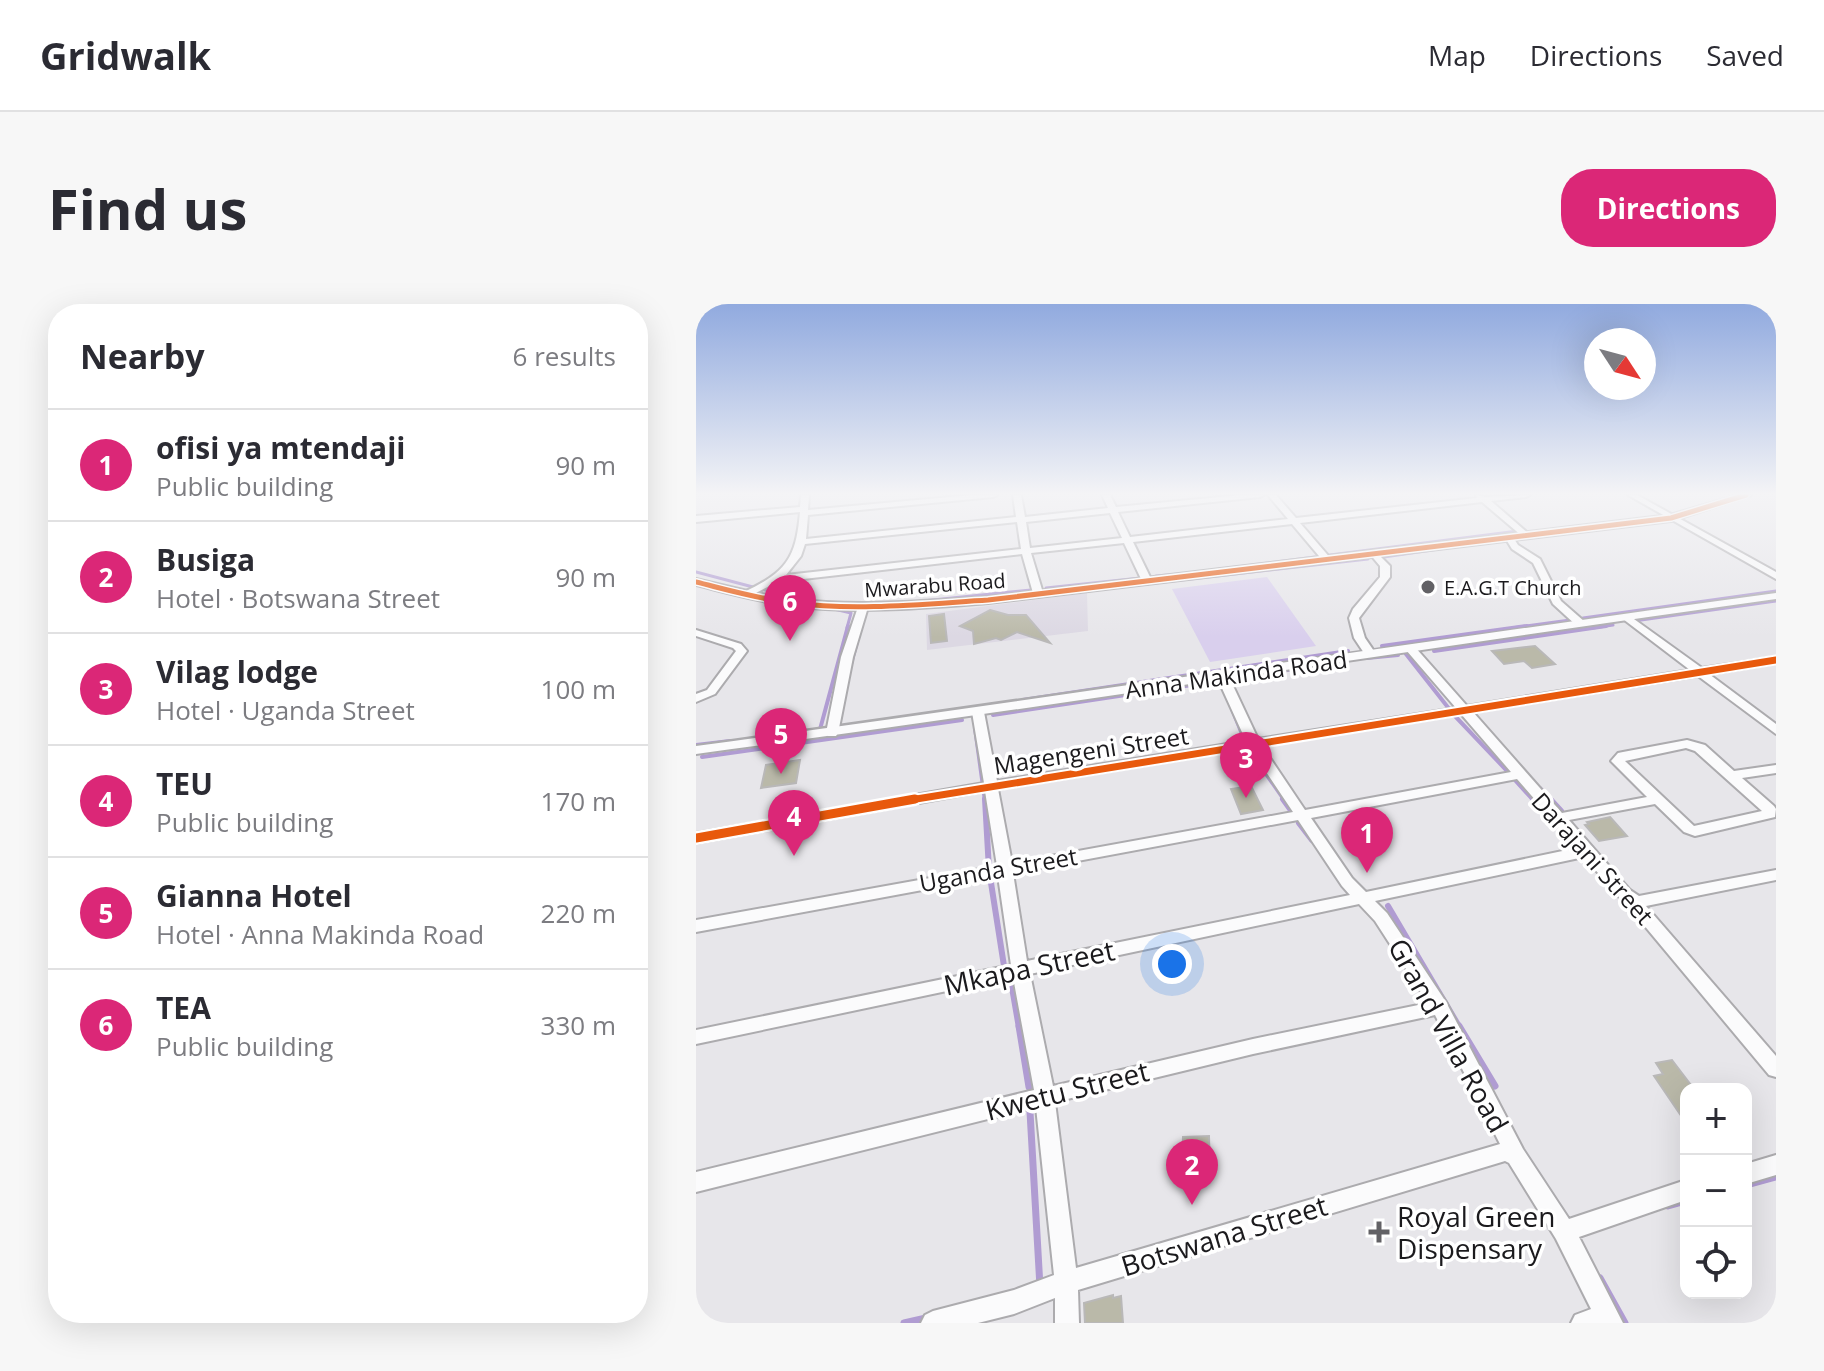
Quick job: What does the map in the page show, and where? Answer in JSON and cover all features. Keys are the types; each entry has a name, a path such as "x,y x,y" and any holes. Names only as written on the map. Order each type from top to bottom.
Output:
{"street":[{"path":"747,594 777,579 794,564 801,543"},
{"path":"1025,543 1038,593"},
{"path":"777,579 1097,543"},
{"path":"1129,543 1147,581"},
{"path":"1312,543 1327,560"},
{"name":"Mwarabu Road","path":"696,582 789,602 863,607 988,600 1456,543"},
{"path":"1512,543 1537,561 1557,602 1581,624"},
{"path":"1715,543 1776,576"},
{"path":"1370,654 1355,632 1353,620 1356,611 1385,577 1385,566 1374,553"},
{"name":"Anna Makinda Road","path":"696,750 1776,596"},
{"path":"832,733 847,657 863,607"},
{"path":"1627,617 1705,673 1776,730"},
{"path":"696,633 737,646 742,651 711,692 696,698"},
{"name":"Darajani Street","path":"1410,648 1518,775 1625,894 1637,902 1776,1069"},
{"name":"Magengeni Street","path":"696,838 991,786 1776,660"},
{"name":"Grand Villa Road","path":"1222,675 1255,746 1301,816 1362,898 1381,917 1440,1007 1516,1156 1564,1231 1611,1323"},
{"path":"978,712 1005,867 1012,927 1045,1096 1066,1282 1067,1323"},
{"path":"1694,745 1769,809 1770,814 1695,831 1686,828 1657,799 1619,763 1619,758 1694,745"},
{"path":"1731,776 1776,769"},
{"name":"Uganda Street","path":"696,926 1518,775"},
{"path":"1557,818 1657,799"},
{"name":"Mkapa Street","path":"696,1037 1588,851"},
{"path":"1637,902 1776,875"},
{"name":"Kwetu Street","path":"696,1182 1269,1041 1440,1007"},
{"name":"Botswana Street","path":"933,1323 1014,1302 1066,1282 1505,1152 1516,1156"},
{"path":"1752,1172 1776,1165"},
{"path":"1564,1231 1680,1192"},
{"path":"1583,1323 1597,1319 1611,1323"}],"shaded area":[{"path":"1267,577 1316,646 1210,662 1172,589"},
{"path":"1087,593 1088,631 927,650 926,614"}],"building":[{"path":"990,610 1008,615 1026,615 1050,643 1017,632 1001,640 996,638 974,644 973,631 960,626"},
{"path":"944,614 947,641 931,643 929,616"},
{"path":"1535,646 1555,664 1532,668 1524,661 1504,664 1492,651"},
{"path":"800,760 796,783 761,788 766,765"},
{"path":"1251,786 1263,810 1241,814 1231,789"},
{"path":"1610,817 1627,836 1599,841 1585,825"},
{"path":"1672,1060 1689,1083 1680,1083 1680,1114 1654,1076 1663,1074 1656,1063"},
{"path":"1209,1136 1210,1175 1182,1176 1183,1137"},
{"path":"1113,1295 1113,1298 1121,1296 1123,1323 1085,1323 1084,1303"}],"waterway":[{"path":"1330,555 1427,543"},
{"path":"1384,557 1446,548"},
{"path":"1213,570 1315,557"},
{"path":"1093,590 1368,559"},
{"path":"696,572 753,587"},
{"path":"1156,576 1191,573"},
{"path":"1046,588 1140,578"},
{"path":"761,589 811,601"},
{"path":"913,602 1031,590"},
{"path":"1583,618 1776,591"},
{"path":"1634,621 1776,601"},
{"path":"834,609 851,613 847,628"},
{"path":"1512,628 1570,620"},
{"path":"1593,628 1613,625"},
{"path":"819,733 848,626"},
{"path":"1382,646 1527,626"},
{"path":"1434,651 1606,626"},
{"path":"851,664 857,642"},
{"path":"1023,700 1348,651"},
{"path":"1406,654 1450,710"},
{"path":"1367,658 1398,655"},
{"path":"1237,678 1333,663"},
{"path":"993,715 1212,682"},
{"path":"1232,709 1246,744"},
{"path":"1453,714 1509,773"},
{"path":"702,757 962,720"},
{"path":"975,728 985,801"},
{"path":"696,745 730,741"},
{"path":"1250,751 1285,801"},
{"path":"1513,778 1534,801"},
{"path":"1540,788 1552,801"},
{"path":"985,799 989,870 1004,966 1012,971 1010,976 1019,1028"},
{"path":"1283,799 1293,813"},
{"path":"1533,799 1572,842"},
{"path":"1550,799 1561,811"},
{"path":"1299,823 1312,840"},
{"path":"1388,906 1460,1028"},
{"path":"1019,1026 1029,1087"},
{"path":"1459,1026 1495,1086"},
{"path":"1030,1112 1040,1287"},
{"path":"1752,1183 1776,1177"},
{"path":"1668,1206 1680,1203"},
{"path":"1600,1278 1625,1323"},
{"path":"904,1323 926,1318"}],"cycle path":[{"path":"696,582 804,604 896,606 988,600 1466,543"},
{"path":"696,838 984,787 1776,660"}],"place":[{"name":"E.A.G.T Church","path":"1428,587"},
{"name":"TEA","path":"790,641"},
{"name":"Gianna Hotel","path":"781,774"},
{"name":"Vilag lodge","path":"1246,798"},
{"name":"TEU","path":"794,856"},
{"name":"ofisi ya mtendaji","path":"1367,873"},
{"name":"Busiga","path":"1192,1205"},
{"name":"Royal Green Dispensary","path":"1379,1232"}]}
